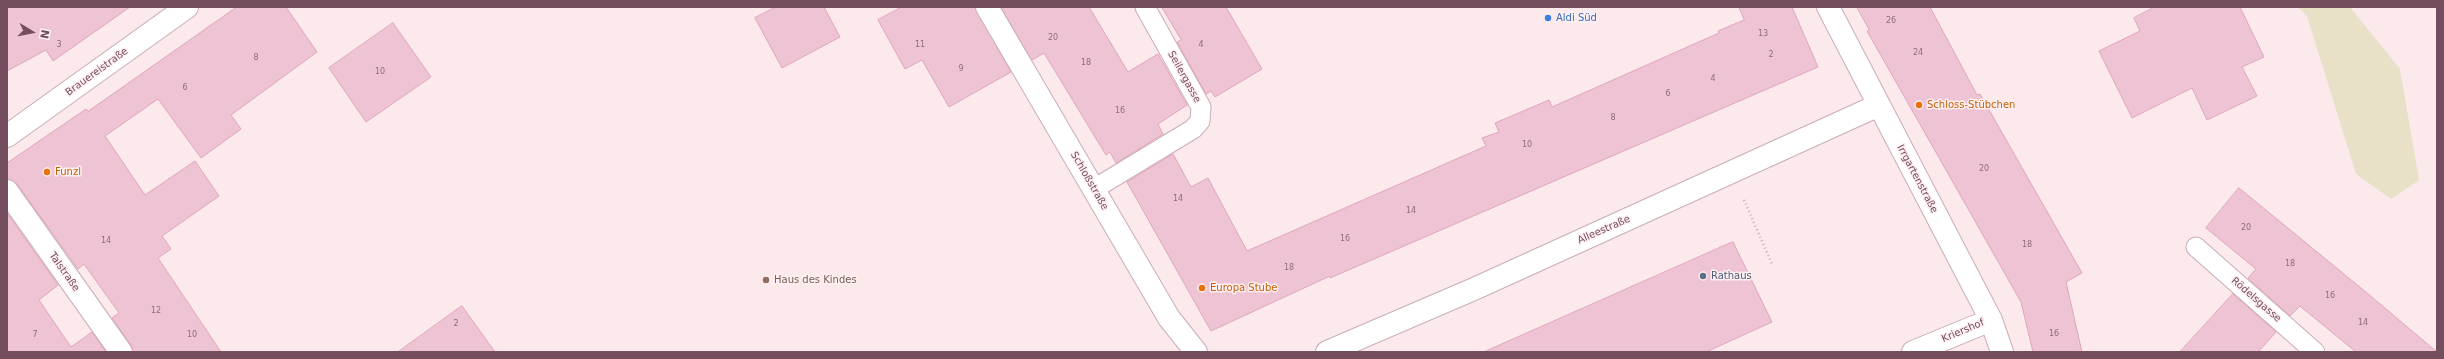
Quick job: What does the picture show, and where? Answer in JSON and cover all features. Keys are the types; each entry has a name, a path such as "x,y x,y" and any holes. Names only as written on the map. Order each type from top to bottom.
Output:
{"street":[{"name":"Brauereistraße","path":"7,136 187,7"},
{"name":"Schloßstraße","path":"987,7 1169,318 1196,352"},
{"name":"Irrgartenstraße","path":"1828,7 1990,320 2002,352"},
{"name":"Alleestraße","path":"1327,352 1474,288 1879,105"},
{"name":"Talstraße","path":"7,191 121,352"},
{"name":"Kriershof","path":"1913,352 1990,320"}],"lane":[{"name":"Seilergasse","path":"1094,189 1193,129 1200,120 1201,107 1145,7"},
{"name":"Rödelsgasse","path":"2196,247 2315,352"}],"path":[{"path":"1732,172 1772,264"}],"shaded area":[{"path":"2298,7 2350,7 2400,69 2419,180 2391,199 2356,174 2307,16"}],"building":[{"path":"7,7 130,7 53,61 46,50 7,71"},
{"path":"237,7 286,7 317,52 231,115 241,129 201,158 158,99 105,136 145,195 195,161 219,196 162,236 171,249 158,258 221,352 133,352 131,345 112,318 119,313 84,264 78,269 17,184 7,179 7,163 86,109 88,111"},
{"path":"776,7 824,7 840,37 782,68 755,18"},
{"path":"902,7 975,7 1011,72 949,107 922,60 905,69 878,20"},
{"path":"1001,7 1089,7 1128,72 1158,54 1187,105 1158,124 1163,134 1116,163 1110,152 1106,155 1044,53 1032,60"},
{"path":"1162,7 1226,7 1262,69 1215,97 1211,91 1206,94 1177,42 1181,40"},
{"path":"1739,7 1792,7 1818,67 1330,278 1330,276 1211,331 1127,182 1173,154 1191,187 1208,178 1247,251 1486,146 1482,138 1499,132 1495,123 1549,100 1552,107 1719,33 1718,31 1744,20"},
{"path":"1857,7 1930,7 1977,95 1980,94 2082,273 2066,282 2082,352 2033,352 2021,302 1867,31 1869,30"},
{"path":"2155,7 2240,7 2264,57 2242,67 2257,96 2207,120 2192,88 2132,118 2099,51 2140,31 2134,18"},
{"path":"393,23 431,77 366,122 329,68"},
{"path":"2239,188 2437,352 2356,352 2300,306 2290,316 2248,278 2256,269 2206,228"},
{"path":"7,213 58,285 39,300 71,347 92,332 106,352 7,352"},
{"name":"Rathaus","path":"1733,242 1772,322 1706,352 1484,352"},
{"path":"2233,294 2276,332 2258,352 2180,352"},
{"path":"462,306 495,352 398,352"}],"place":[{"name":"Aldi Süd","path":"1548,18"},
{"name":"Schloss-Stübchen","path":"1919,105"},
{"name":"Funzl","path":"47,172"},
{"name":"Rathaus","path":"1703,276"},
{"name":"Haus des Kindes","path":"766,280"},
{"name":"Europa Stube","path":"1202,288"}]}
